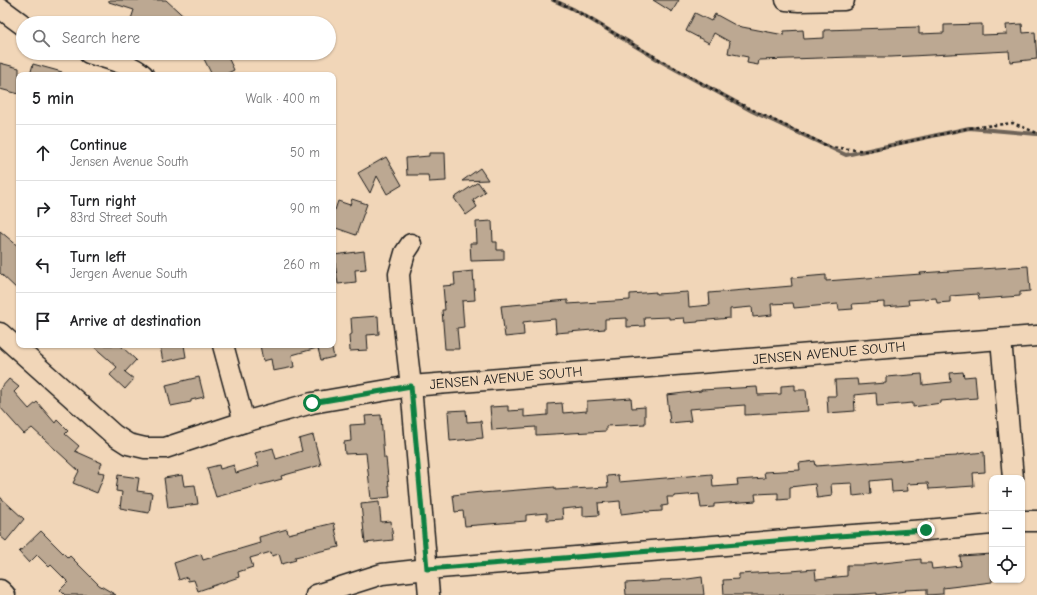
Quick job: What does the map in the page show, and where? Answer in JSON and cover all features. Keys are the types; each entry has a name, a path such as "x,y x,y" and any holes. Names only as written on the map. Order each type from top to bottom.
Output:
{"street":[{"path":"786,0 844,0"},
{"path":"0,8 16,20"},
{"path":"111,60 141,72"},
{"path":"411,244 405,253 399,274 411,386 429,595"},
{"name":"JENSEN AVENUE SOUTH","path":"0,332 16,346"},
{"name":"JENSEN AVENUE SOUTH","path":"18,348 114,435 128,444 145,448 165,448 244,422 312,403 411,386 1037,336"},
{"path":"1001,339 1012,475"},
{"path":"224,348 244,422"},
{"path":"1025,521 1037,521"},
{"path":"316,595 382,574 427,569 989,524"},
{"path":"0,590 5,595"}],"path":[{"path":"553,0 573,9 732,100 830,148 867,151 969,128 1013,123 1037,132"}],"building":[{"path":"109,0 166,0 183,16 132,16 134,10 109,2"},
{"path":"653,0 679,0 672,12"},
{"path":"695,13 711,21 715,14 737,26 784,35 784,31 803,30 804,39 824,38 824,30 919,27 919,34 944,33 944,25 982,24 982,35 1007,34 1006,25 1022,24 1023,33 1035,32 1037,59 1010,62 1009,51 891,57 759,60 758,65 747,63 748,57 728,53 730,42 714,33 709,43 686,31"},
{"path":"204,60 229,60 234,70 230,72 210,72"},
{"path":"0,63 19,68 19,72 16,72 16,93 0,89"},
{"path":"33,64 62,72 31,72"},
{"path":"429,153 445,153 446,181 429,182 428,175 407,175 406,158 429,156"},
{"path":"386,157 402,185 387,194 377,176 370,193 358,173"},
{"path":"480,168 488,180 462,181"},
{"path":"478,182 485,192 473,200 477,207 466,215 454,198"},
{"path":"352,199 367,204 356,235 336,228 336,207 338,201 350,205"},
{"path":"492,221 493,242 497,242 497,250 504,250 504,260 471,261 470,243 477,243 476,222"},
{"path":"0,231 16,244 16,288 0,273"},
{"path":"364,251 366,269 355,270 356,282 338,284 336,255"},
{"path":"1028,266 1030,291 1020,292 1020,296 979,299 978,294 950,296 950,302 937,303 936,298 908,300 909,305 884,307 884,302 852,304 853,309 839,310 838,304 794,308 793,303 771,304 772,315 753,317 752,307 730,309 730,318 685,323 684,318 644,318 645,326 627,327 627,318 605,319 605,329 556,333 555,319 523,322 524,335 505,337 501,306 568,300 568,304 630,300 630,294 688,292 689,307 710,305 709,293 792,286 791,278 826,275 826,281"},
{"path":"473,271 475,300 462,301 464,327 457,328 459,349 445,349 442,310 445,310 443,286 455,285 454,273"},
{"path":"378,316 379,334 367,335 368,350 350,351 349,335 352,334 351,318"},
{"path":"95,348 123,348 136,360 125,372 134,379 125,389 110,375 117,367"},
{"path":"161,348 184,348 186,357 163,362"},
{"path":"261,348 317,348 292,355 294,367 273,371 271,359 263,361"},
{"path":"318,348 332,348 334,357 321,360"},
{"path":"963,372 964,377 975,376 977,398 941,401 941,403 913,407 913,403 877,406 876,393 854,395 855,411 828,413 827,396 836,396 835,380 857,379 858,385 886,383 886,377 922,374 923,385 951,382 950,373"},
{"path":"199,377 204,397 191,400 191,402 171,406 166,385"},
{"path":"9,379 19,387 14,392 29,409 37,402 55,423 57,420 68,431 65,434 79,446 75,451 102,463 98,472 105,473 97,493 73,483 79,471 32,428 24,434 0,407 0,389"},
{"path":"795,385 795,390 806,390 808,411 745,415 745,405 689,409 691,421 670,423 667,395 701,390 757,387 758,395 781,394 781,386"},
{"path":"631,398 632,408 645,407 645,424 606,426 606,431 536,435 536,427 492,430 490,407 508,406 508,411 524,410 524,417 548,415 548,404 562,403 563,413 587,411 587,401"},
{"path":"466,410 467,422 481,421 483,438 450,441 448,411"},
{"path":"381,415 384,458 386,458 390,497 371,499 366,453 345,454 344,442 351,441 350,425 366,424 365,416"},
{"path":"313,435 321,465 281,476 282,479 216,497 207,468 219,465 220,469 234,465 236,473 259,466 255,453 273,448 276,459 302,451 299,439"},
{"path":"984,452 985,472 973,473 974,486 929,489 928,483 907,484 908,491 892,492 891,479 870,481 871,494 853,496 852,483 831,484 832,496 817,498 815,484 790,487 790,499 778,500 778,493 755,494 756,501 714,504 714,507 701,508 699,494 674,496 667,497 668,505 662,506 662,511 621,514 620,501 598,503 599,515 583,516 583,507 562,509 563,519 547,520 547,513 526,515 526,521 465,526 463,511 455,512 453,495 555,487 555,490 608,487 607,476 618,475 619,482 712,474 713,487 738,485 737,480 765,478 764,472 800,470 799,463 815,461 816,466 869,463 957,456"},
{"path":"118,475 139,478 137,491 152,493 149,513 120,508 122,492 116,491"},
{"path":"182,475 184,486 195,485 198,504 168,508 164,478"},
{"path":"0,497 24,519 6,541 0,536"},
{"path":"379,502 381,522 391,521 393,540 365,543 361,504"},
{"path":"334,523 339,547 295,557 296,560 282,564 279,554 272,556 271,552 250,558 253,567 238,572 239,577 198,591 194,580 188,581 187,577 179,580 174,563 201,554 203,560 260,543 259,537 287,529 288,534"},
{"path":"41,531 68,558 70,556 99,585 116,595 65,595 60,590 68,582 51,565 49,567 37,555 29,563 19,552"},
{"path":"989,554 989,582 943,588 943,594 927,595 927,589 905,590 906,591 877,595 877,593 848,595 724,595 723,580 739,579 739,574 815,569 816,579 847,576 847,565 865,565 921,559 921,563 931,563 932,569 961,566 960,556"},
{"path":"702,577 704,595 626,595 625,583"}],"waterway":[{"path":"553,0 573,9 664,63 752,111 846,155 969,128 1037,134"}],"route":[{"path":"312,403 411,386 427,569 926,530"}]}
